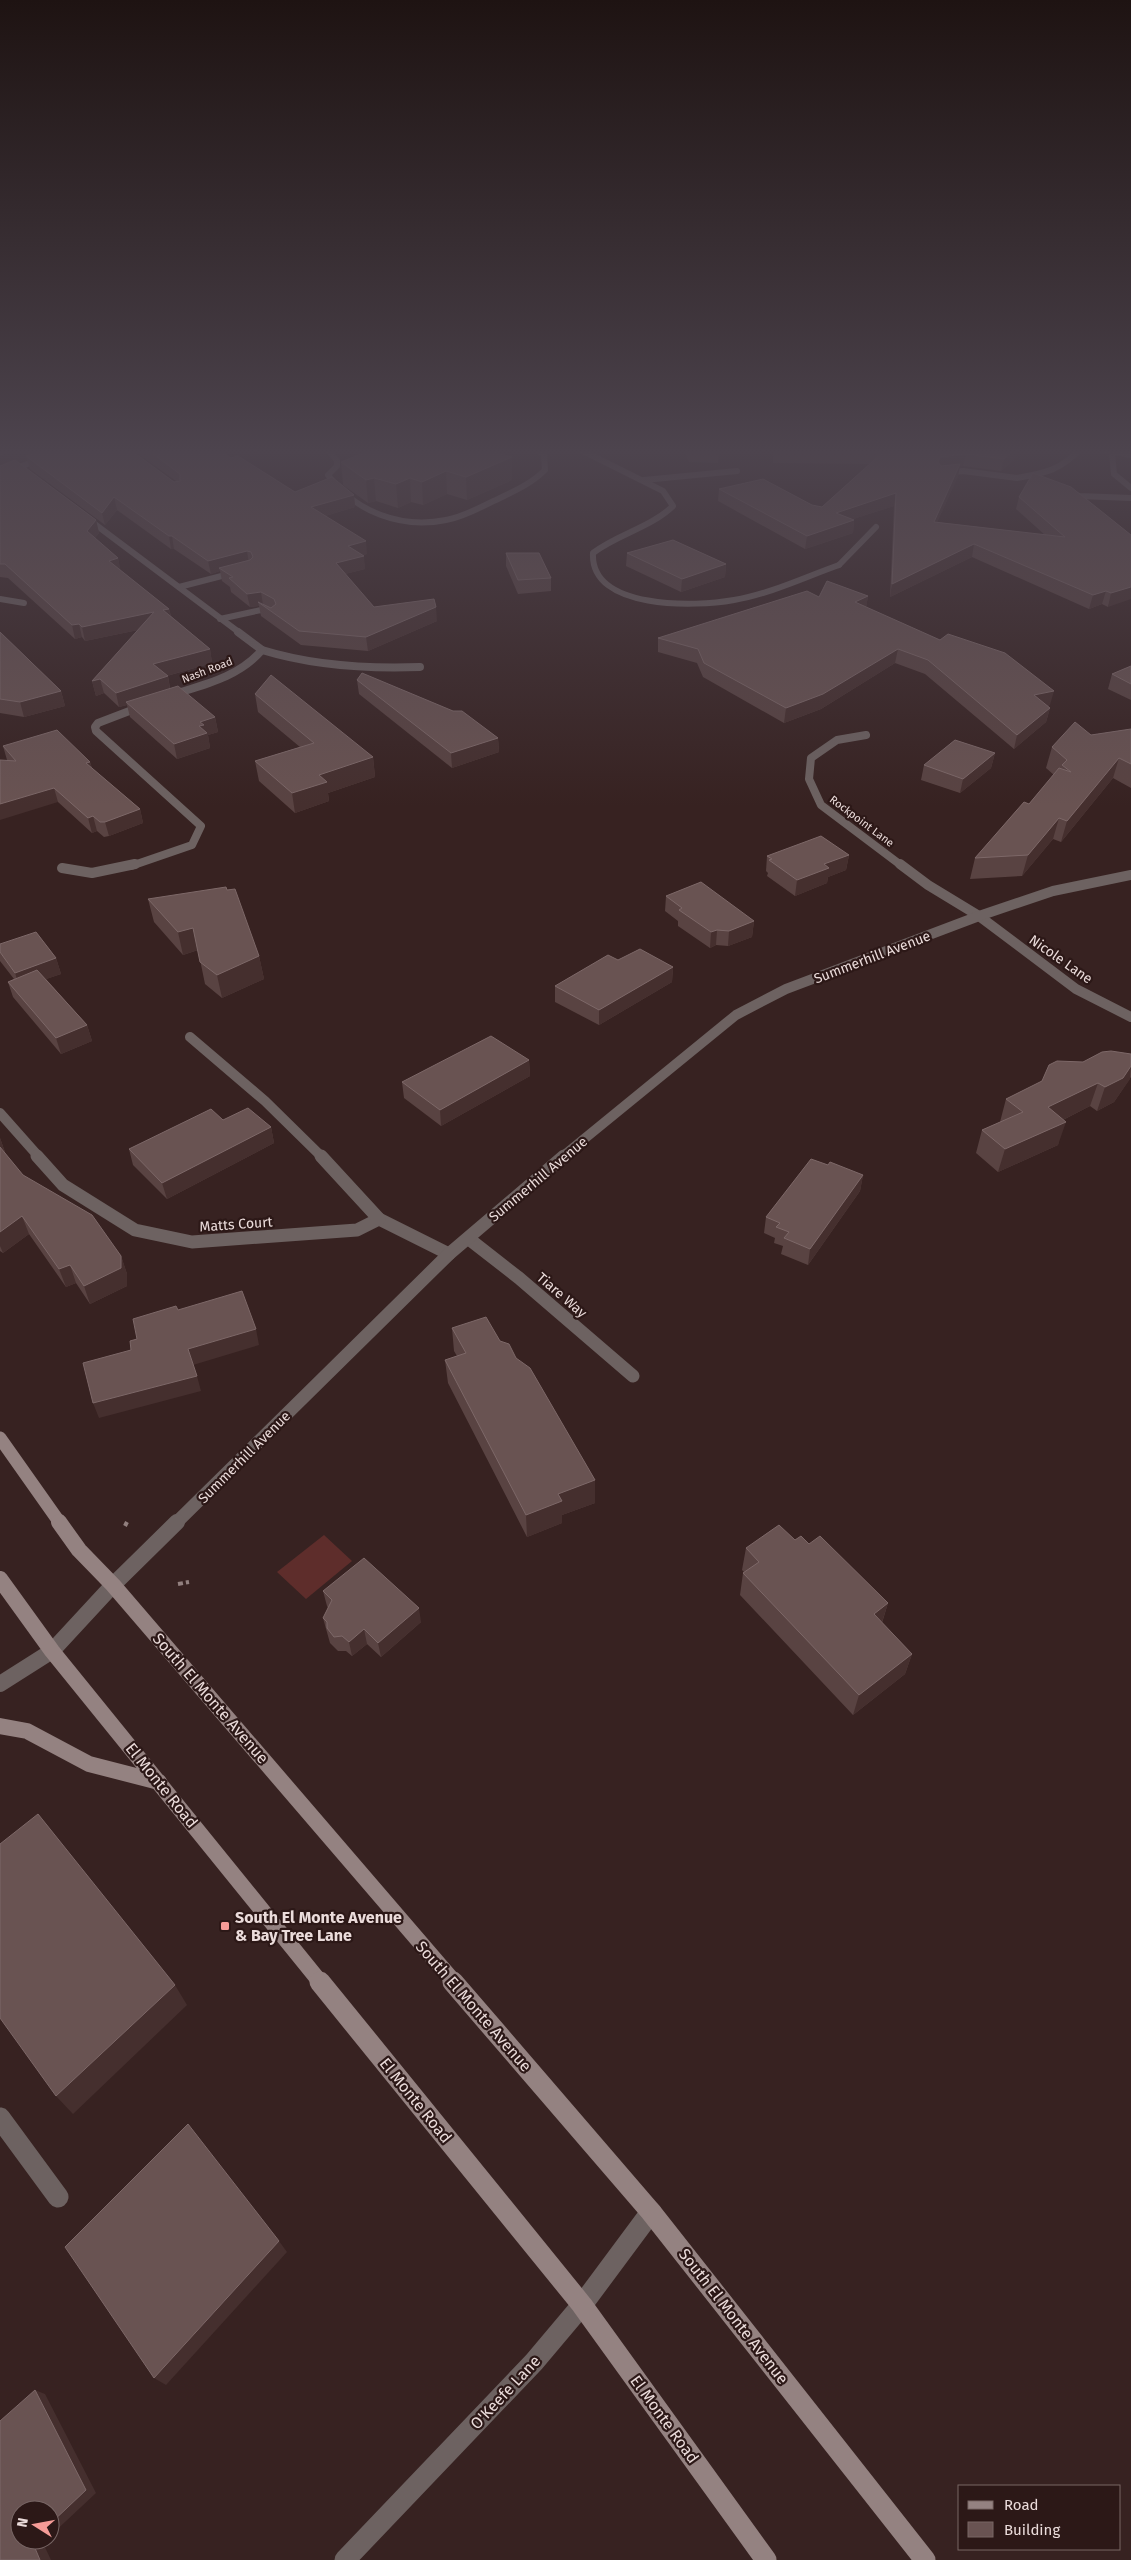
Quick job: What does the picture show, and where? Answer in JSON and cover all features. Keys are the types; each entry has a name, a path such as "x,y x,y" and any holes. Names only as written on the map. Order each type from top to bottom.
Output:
{"main road":[{"name":"South El Monte Avenue","path":"0,1438 79,1550 113,1585 652,2212 905,2532 925,2560"},
{"path":"0,1579 52,1651"},
{"name":"El Monte Road","path":"52,1651 582,2305 766,2560"},
{"path":"0,1726 27,1731 89,1764 159,1782"}],"street":[{"path":"153,567 262,650 292,660 326,665 382,668 420,667"},
{"path":"593,567 598,577 613,590 650,600 699,603 733,600 766,592 832,567"},
{"path":"179,587 241,571"},
{"path":"0,599 24,603"},
{"path":"220,619 260,610 273,617"},
{"name":"Nash Road","path":"62,868 92,873 130,866 192,845 201,826 101,736 95,727 98,723 120,714 231,673 254,662 262,650"},
{"name":"Rockpoint Lane","path":"866,735 837,740 811,758 809,779 821,804 928,885 979,916"},
{"name":"Summerhill Avenue","path":"0,1684 52,1651 113,1585 449,1254 469,1239 521,1191 736,1015 786,989 979,916 1053,891 1131,874"},
{"name":"Nicole Lane","path":"979,916 1076,989 1131,1017"},
{"path":"190,1037 263,1097 340,1175 379,1219 449,1254"},
{"name":"Matts Court","path":"0,1113 63,1185 136,1230 192,1242 357,1230 379,1219"},
{"name":"Tiare Way","path":"469,1239 519,1278 633,1376"},
{"path":"0,2118 58,2198"},
{"name":"O'Keefe Lane","path":"345,2560 534,2362 582,2305 652,2212"}],"path":[{"path":"178,1584 189,1582"}],"shaded area":[{"path":"324,1535 352,1561 306,1599 277,1572"}],"building":[{"path":"9,567 117,567 169,609 163,610 210,649 153,664 168,676 116,693 100,679 92,681 154,612 82,627 79,624 72,625"},
{"path":"340,567 374,607 434,599 436,607 366,637 299,631 258,602 271,608 276,604 274,599 261,592 247,594 229,578 233,577 219,568"},
{"path":"512,567 546,567 551,578 518,580"},
{"path":"658,567 716,567 682,579"},
{"path":"893,567 926,567 892,584"},
{"path":"1029,567 1131,567 1131,587 1111,593 1106,591 1093,595"},
{"path":"827,581 868,596 855,602 940,640 948,634 1005,653 1054,691 1034,695 1050,708 1017,735 928,660 898,649 823,694 786,708 704,663 698,649 658,638 807,591 819,597"},
{"path":"0,632 61,691 20,702 0,699"},
{"path":"1131,666 1131,684 1112,674"},
{"path":"362,673 453,711 462,711 498,738 451,753 357,680"},
{"path":"271,675 373,757 319,775 327,782 292,793 255,761 314,743 255,694"},
{"path":"178,686 215,717 200,722 204,725 199,726 207,733 174,744 126,702"},
{"path":"1075,722 1091,735 1131,729 1131,764 1119,758 1067,821 1059,818 1028,855 975,858 1024,802 1029,804 1059,768 1071,772 1062,765 1067,760 1052,747"},
{"path":"57,730 90,762 86,763 140,809 105,822 100,822 93,816 88,818 54,788 0,804 0,760 16,761 3,746"},
{"path":"955,740 995,753 963,779 924,765"},
{"path":"821,836 849,855 824,864 829,868 797,880 769,860 772,859 767,856"},
{"path":"701,882 754,921 729,931 717,930 711,932 679,910 682,908 666,896"},
{"path":"226,887 227,890 235,889 259,956 217,975 200,962 193,928 178,932 148,899"},
{"path":"36,932 56,958 15,973 0,952 0,944"},
{"path":"640,949 673,967 599,1010 555,986 608,955 618,960"},
{"path":"37,970 87,1025 56,1038 8,982"},
{"path":"491,1036 529,1060 440,1110 402,1082"},
{"path":"1111,1051 1131,1054 1131,1066 1123,1078 1105,1087 1098,1083 1048,1107 1066,1122 1005,1149 982,1130 1023,1112 1006,1099 1042,1081 1049,1065 1057,1061 1083,1062 1102,1052"},
{"path":"248,1108 271,1127 162,1183 129,1149 211,1109 223,1120"},
{"path":"0,1147 23,1175 92,1215 121,1256 121,1268 84,1286 70,1265 59,1269 22,1216 0,1232"},
{"path":"811,1159 828,1165 830,1162 863,1175 810,1249 784,1238 789,1232 776,1227 780,1223 766,1217"},
{"path":"242,1291 256,1329 188,1349 197,1376 93,1403 83,1363 131,1350 130,1341 137,1339 133,1319 176,1306 178,1310"},
{"path":"486,1317 500,1341 509,1344 516,1358 530,1368 595,1480 558,1494 562,1501 526,1515 445,1360 466,1353 452,1328"},
{"path":"779,1525 795,1540 801,1536 809,1544 820,1536 888,1603 874,1614 912,1654 859,1695 743,1573 759,1562 746,1548"},
{"path":"364,1558 419,1608 378,1643 364,1629 349,1642 342,1636 334,1637 327,1628 327,1622 323,1618 332,1600 323,1591"},
{"path":"38,1814 175,1985 56,2096 0,2018 0,1844"},
{"path":"188,2124 279,2241 154,2378 65,2247"},
{"path":"35,2390 86,2490 60,2515 60,2500 10,2500 10,2550 36,2550 40,2560 0,2560 0,2421"}],"place":[{"name":"South El Monte Avenue & Bay Tree Lane","path":"225,1926"}]}
